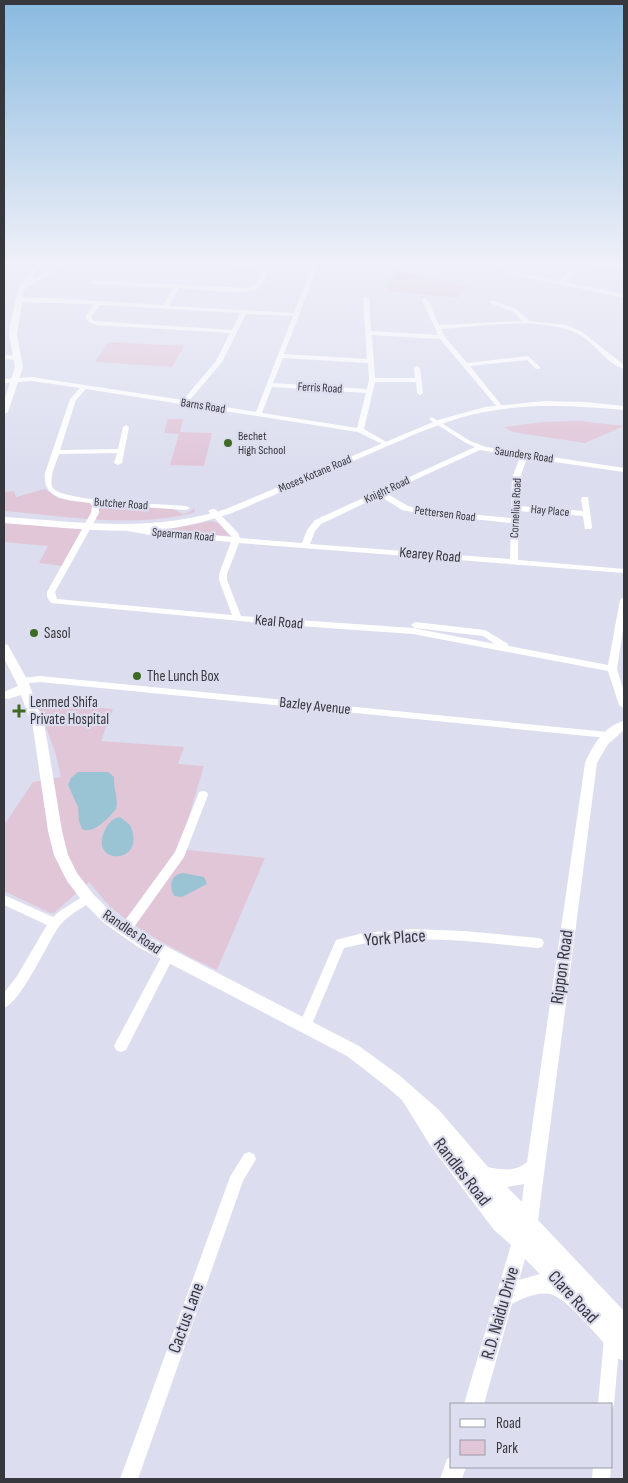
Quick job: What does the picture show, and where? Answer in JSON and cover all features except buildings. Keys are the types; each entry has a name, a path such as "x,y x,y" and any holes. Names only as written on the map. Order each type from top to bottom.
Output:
{"street":[{"path":"4,412 19,367 13,334 14,329"},
{"path":"191,329 234,332"},
{"path":"184,403 218,362 235,329"},
{"path":"258,414 291,329"},
{"path":"360,430 372,380 369,329"},
{"path":"439,329 442,336 498,406"},
{"path":"573,329 578,331 624,368"},
{"path":"369,333 442,336"},
{"path":"281,356 370,361"},
{"path":"465,365 526,356 538,368"},
{"path":"4,357 18,358"},
{"path":"418,368 420,393"},
{"name":"Barns Road","path":"4,381 32,379 360,430 383,442"},
{"path":"372,380 419,380"},
{"name":"Ferris Road","path":"270,385 370,391"},
{"name":"Butcher Road","path":"85,387 73,399 48,483 51,489 63,496 94,503 186,508"},
{"name":"Moses Kotane Road","path":"4,519 90,524 130,529 177,525 214,513 434,421 498,406 561,404 624,406"},
{"name":"Saunders Road","path":"434,421 479,448 622,470"},
{"path":"118,463 126,427"},
{"name":"Knight Road","path":"306,544 310,530 318,522 479,448"},
{"path":"56,452 120,452"},
{"name":"Cornelius Road","path":"514,562 516,478 524,455"},
{"path":"622,470 624,461"},
{"name":"Pettersen Road","path":"380,493 405,508 418,512 514,521"},
{"name":"Hay Place","path":"585,499 588,527"},
{"name":"Keal Road","path":"94,503 96,510 90,524 51,592 51,597 54,601 238,618 413,631 612,669"},
{"name":"Hay Place","path":"515,508 586,514"},
{"path":"214,513 236,536 223,574 223,580 238,618"},
{"name":"Moses Kotane Road","path":"90,524 151,523 214,513"},
{"name":"Spearman Road","path":"130,529 151,533 236,540"},
{"name":"Kearey Road","path":"236,540 306,544 624,571"},
{"path":"624,600 612,669 624,705"},
{"path":"415,625 485,633 508,648"},
{"name":"Randles Road","path":"4,648 23,684 39,728 59,848 67,868 88,898 109,920 168,956 305,1025 352,1051 386,1076 433,1116 528,1223"},
{"name":"Bazley Avenue","path":"23,684 40,679 608,734"},
{"path":"8,695 18,692 23,684"},
{"name":"Rippon Road","path":"528,1223 564,950 592,763 600,743 608,734 624,725"},
{"path":"125,930 180,854 203,795"},
{"path":"4,1002 21,980 55,923 64,914 88,898"},
{"path":"4,900 55,923"},
{"name":"York Place","path":"305,1025 340,944 394,935 417,934 538,943"},
{"path":"121,1046 168,956"},
{"name":"Randles Road","path":"409,1096 417,1113 436,1139 501,1223 521,1244"},
{"name":"Cactus Lane","path":"128,1479 237,1178 249,1159"},
{"path":"483,1174 498,1179 511,1179 524,1176 536,1164"},
{"name":"R.D. Naidu Drive","path":"474,1403 528,1223"},
{"name":"Clare Road","path":"528,1223 620,1338"},
{"name":"Clare Road","path":"521,1244 620,1338"},
{"path":"505,1297 529,1286 548,1284 557,1285 575,1297"},
{"path":"606,1403 620,1338"}],"green space":[{"path":"109,342 184,346 172,367 95,362"},
{"path":"168,419 183,419 180,432 212,433 204,466 170,465 179,434 164,433"},
{"path":"580,421 624,426 585,443 512,432 504,427 542,422"},
{"path":"45,489 58,498 71,501 173,509 183,514 190,512 195,507 194,511 196,512 149,520 100,520 4,511 4,492 14,491 16,497"},
{"path":"212,521 218,523 230,536 144,531 169,529"},
{"path":"4,523 79,528 83,530 63,566 39,563 48,546 4,542"},
{"path":"37,703 113,709 101,741 184,747 178,764 204,766 179,849 265,858 217,970 141,930 114,910 89,882 54,913 50,913 4,891 4,825 33,782 61,777 55,752"}],"water":[{"path":"78,772 108,772 114,777 116,809 105,821 91,830 82,829 79,821 78,807 68,785 71,778"},
{"path":"120,817 130,825 133,838 132,847 126,854 119,856 111,855 105,851 102,843 104,832 110,822"},
{"path":"183,873 204,877 207,884 182,897 174,896 171,888 172,881 175,876"}],"place":[{"name":"Bechet High School","path":"228,443"},
{"name":"Sasol","path":"34,633"},
{"name":"The Lunch Box","path":"137,676"},
{"name":"Lenmed Shifa Private Hospital","path":"19,711"}]}
